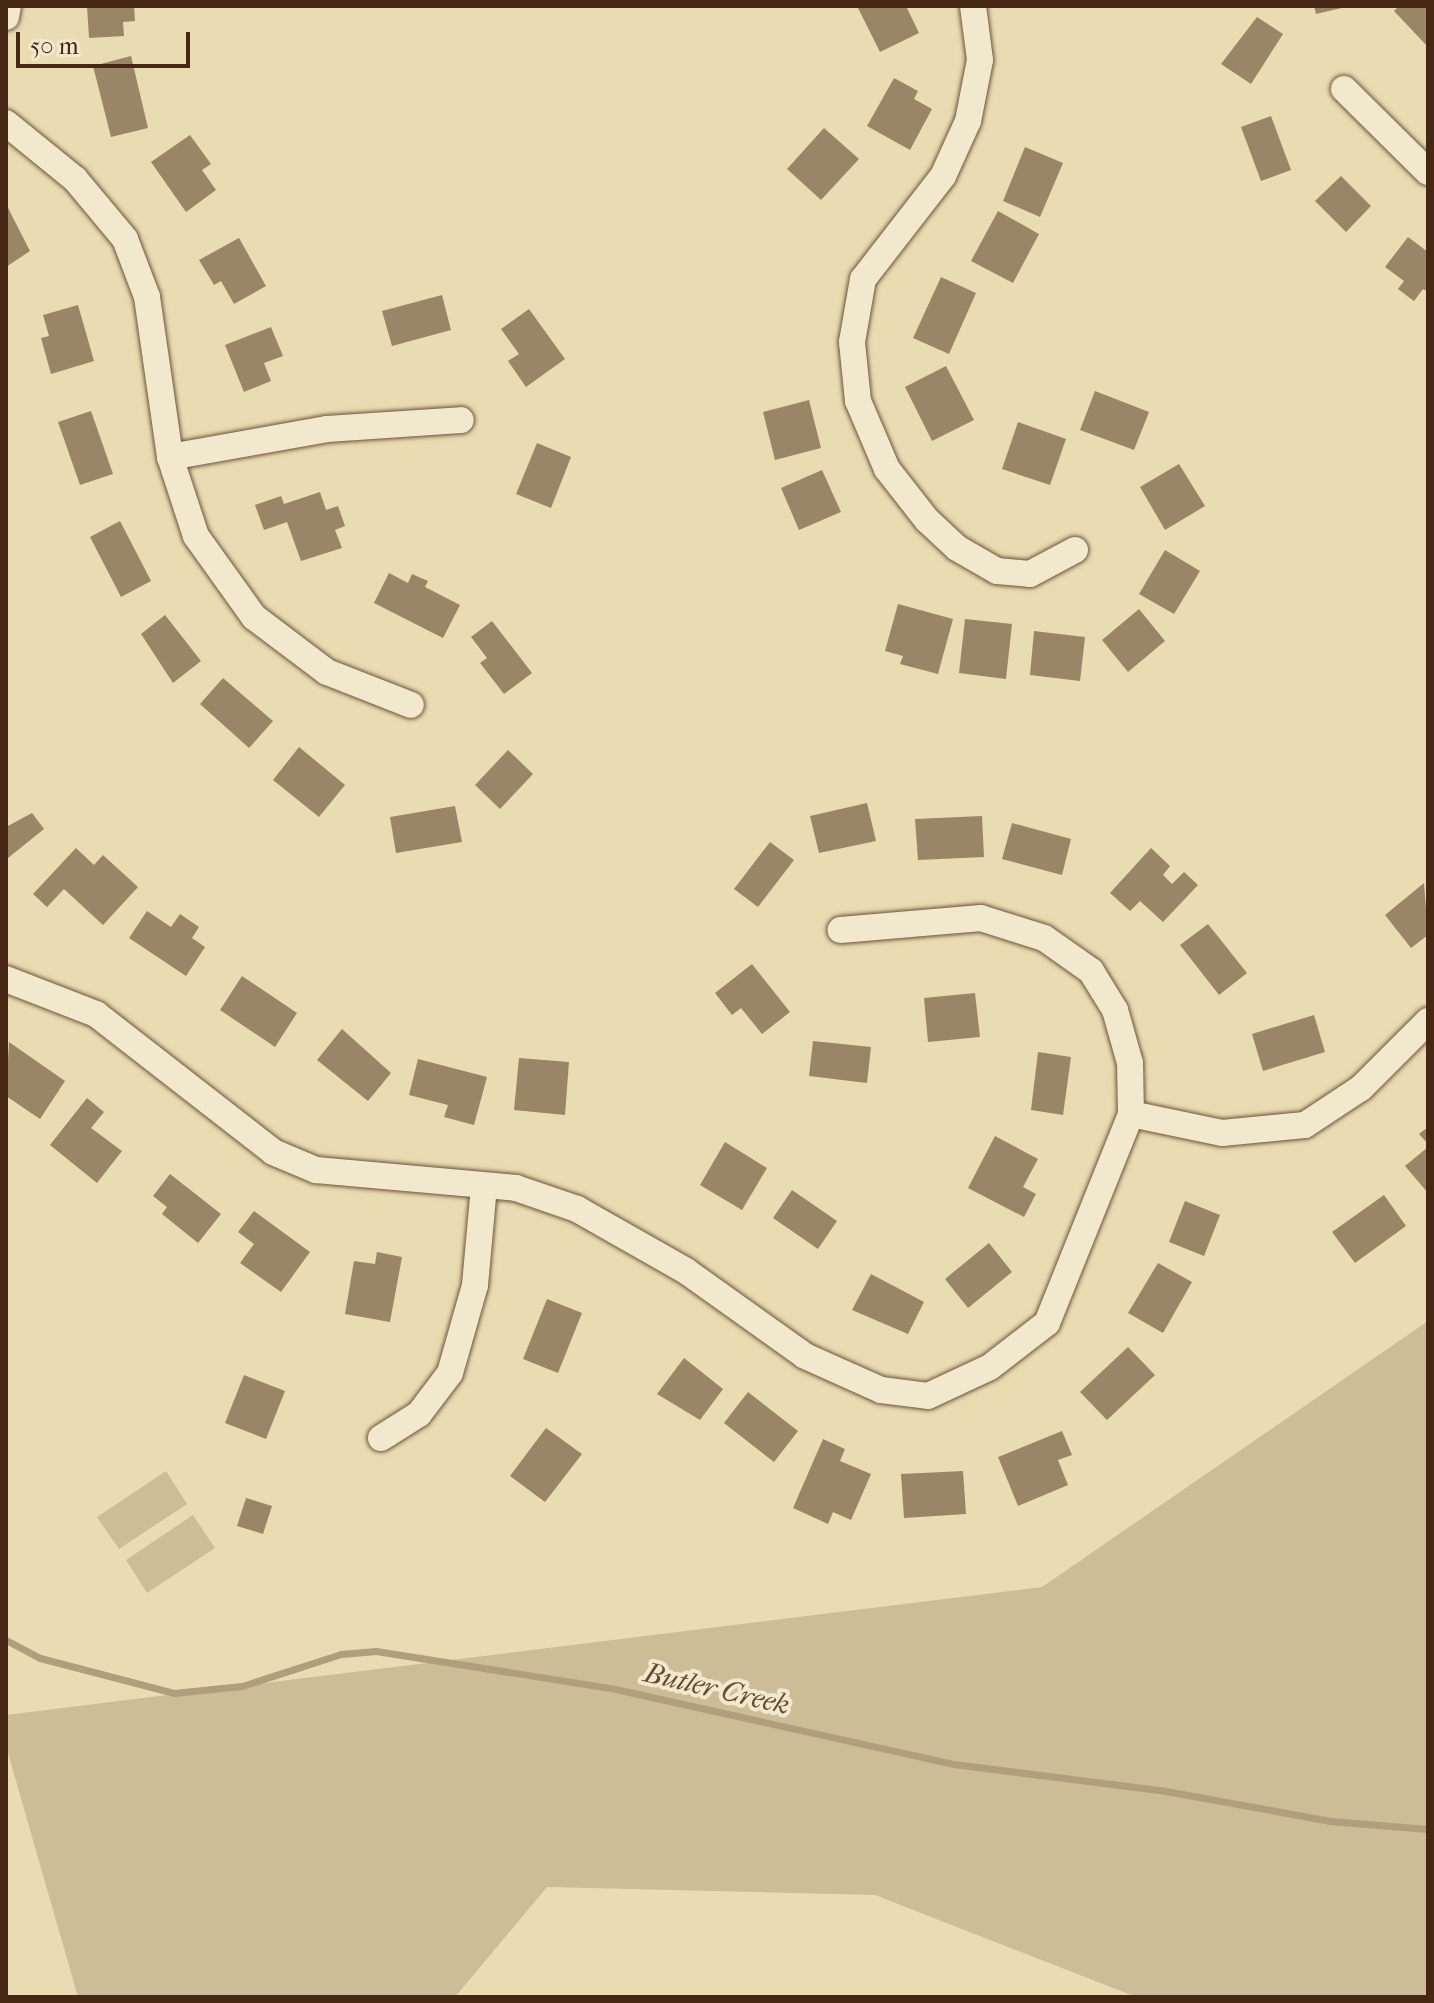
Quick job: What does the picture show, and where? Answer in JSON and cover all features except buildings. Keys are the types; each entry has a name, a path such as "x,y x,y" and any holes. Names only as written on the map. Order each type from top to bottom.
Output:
{"street":[{"path":"6,17 8,6"},
{"path":"973,6 980,60 968,121 943,176 863,279 852,342 858,401 887,469 927,520 957,548 997,571 1030,574 1075,550"},
{"path":"1344,89 1428,172"},
{"path":"6,123 75,179 125,239 147,297 170,457 196,536 254,617 327,672 411,705"},
{"path":"170,457 327,429 461,420"},
{"path":"6,979 96,1014 273,1152 316,1170 516,1188 577,1209 686,1271 805,1356 881,1390 928,1396 990,1367 1047,1323 1131,1114 1130,1063 1115,1010 1091,971 1044,938 981,918 841,930"},
{"path":"1131,1114 1222,1133 1305,1125 1361,1088 1428,1021"},
{"path":"381,1438 419,1414 450,1373 475,1285 484,1187"}],"shaded area":[{"path":"1428,1321 1428,1997 1136,1997 875,1895 547,1887 455,1997 78,1997 6,1746 6,1715 1042,1587"},
{"path":"166,1471 187,1504 119,1549 97,1517"},
{"path":"193,1515 215,1548 147,1593 126,1560"}],"waterway":[{"name":"Butler Creek","path":"6,1640 40,1658 174,1693 242,1686 341,1654 376,1651 615,1689 953,1764 1160,1790 1330,1821 1428,1829"}]}
